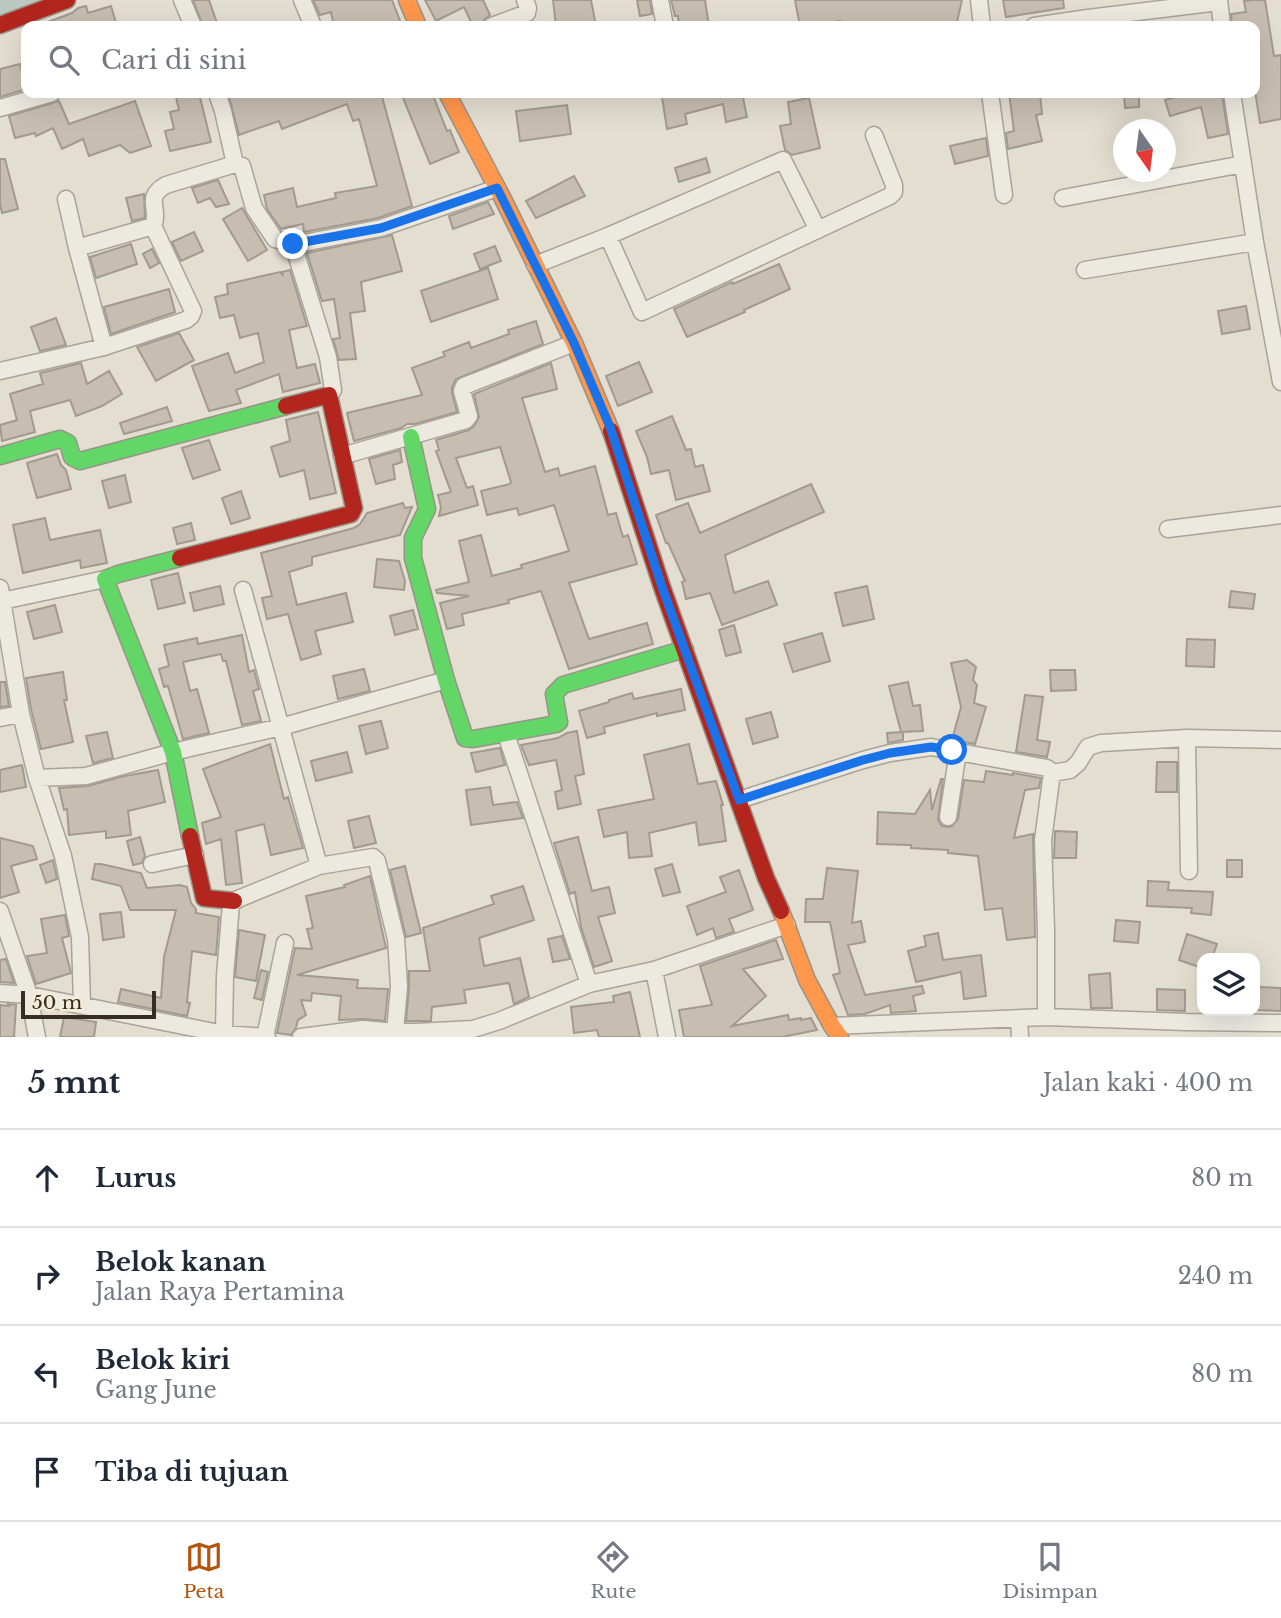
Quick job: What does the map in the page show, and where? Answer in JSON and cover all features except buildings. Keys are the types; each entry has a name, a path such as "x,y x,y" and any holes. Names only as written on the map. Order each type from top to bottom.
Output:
{"street":[{"path":"0,25 38,5 67,0"},
{"path":"182,0 191,21"},
{"path":"302,0 311,21"},
{"path":"407,0 416,21"},
{"path":"660,0 664,21"},
{"path":"979,0 981,21"},
{"path":"505,21 527,13 528,1"},
{"path":"1076,21 1219,1 1221,21"},
{"path":"0,108 35,98"},
{"path":"219,98 234,164"},
{"path":"450,98 574,343 610,427 662,587 766,878 807,980 836,1032 1046,1017 1281,1023"},
{"path":"991,98 1004,195"},
{"path":"1233,98 1255,242 1281,382"},
{"path":"608,236 642,312 887,198 894,192 894,185 874,135"},
{"path":"535,265 783,160 818,230"},
{"path":"77,248 153,226 156,221 153,201 160,188 234,164 242,166 254,208 275,239 293,244 381,228 497,188"},
{"path":"1063,198 1243,164"},
{"path":"66,199 104,347"},
{"path":"0,371 104,347 191,316 193,311 153,226"},
{"path":"1085,270 1255,242"},
{"path":"0,456 64,439 72,457 80,461 218,422 329,395 333,390 328,357 293,244"},
{"path":"342,456 468,418 462,391 464,386 574,343"},
{"path":"82,1005 80,937 63,856 37,778 21,714 1,594 105,579 351,514 355,508 329,395"},
{"path":"411,437 427,509 413,538 413,558 446,680 465,738 506,734 556,724 559,722 554,694 563,685 685,649"},
{"path":"1168,529 1281,515"},
{"path":"105,579 173,752 204,898 234,901 319,866 373,857 377,861 396,939 399,987 395,1032"},
{"path":"243,590 319,866"},
{"path":"37,778 86,776 281,727 446,680"},
{"path":"0,718 21,714"},
{"path":"506,734 589,984"},
{"path":"739,800 863,760 931,747 1047,768 1052,772 1070,770 1088,747 1101,743 1187,738 1281,740"},
{"path":"1187,738 1189,871"},
{"path":"948,817 958,751"},
{"path":"1046,1017 1043,840 1052,772"},
{"path":"152,864 195,855"},
{"path":"224,1034 228,930 231,904 234,901"},
{"path":"0,911 29,995 37,1037"},
{"path":"301,1037 363,1029 395,1032 500,1029 589,984 654,970 787,925"},
{"path":"0,993 29,995 224,1034 266,1037 285,943"},
{"path":"654,970 667,1037"},
{"path":"1019,1019 1020,1037"}],"waterway":[{"path":"0,9 23,0"}],"traffic: fast":[{"path":"0,456 60,439 68,443 72,457 80,461 286,406"},
{"path":"411,437 427,509 413,538 413,558 446,680 465,738 473,739 556,724 559,722 554,694 563,685 685,649"},
{"path":"180,558 105,579 173,752 190,836"}],"traffic: slow":[{"path":"407,0 416,21"},
{"path":"450,98 574,343 611,431"},
{"path":"781,911 807,980 840,1037"}],"traffic: jam":[{"path":"0,25 67,0"},
{"path":"180,558 351,514 354,508 329,395 286,406"},
{"path":"611,431 662,587 766,878 781,911"},
{"path":"190,836 204,898 234,901"}],"route":[{"path":"293,244 381,228 497,188 574,343 610,427 662,587 739,800 890,753 931,747 952,750"}]}
